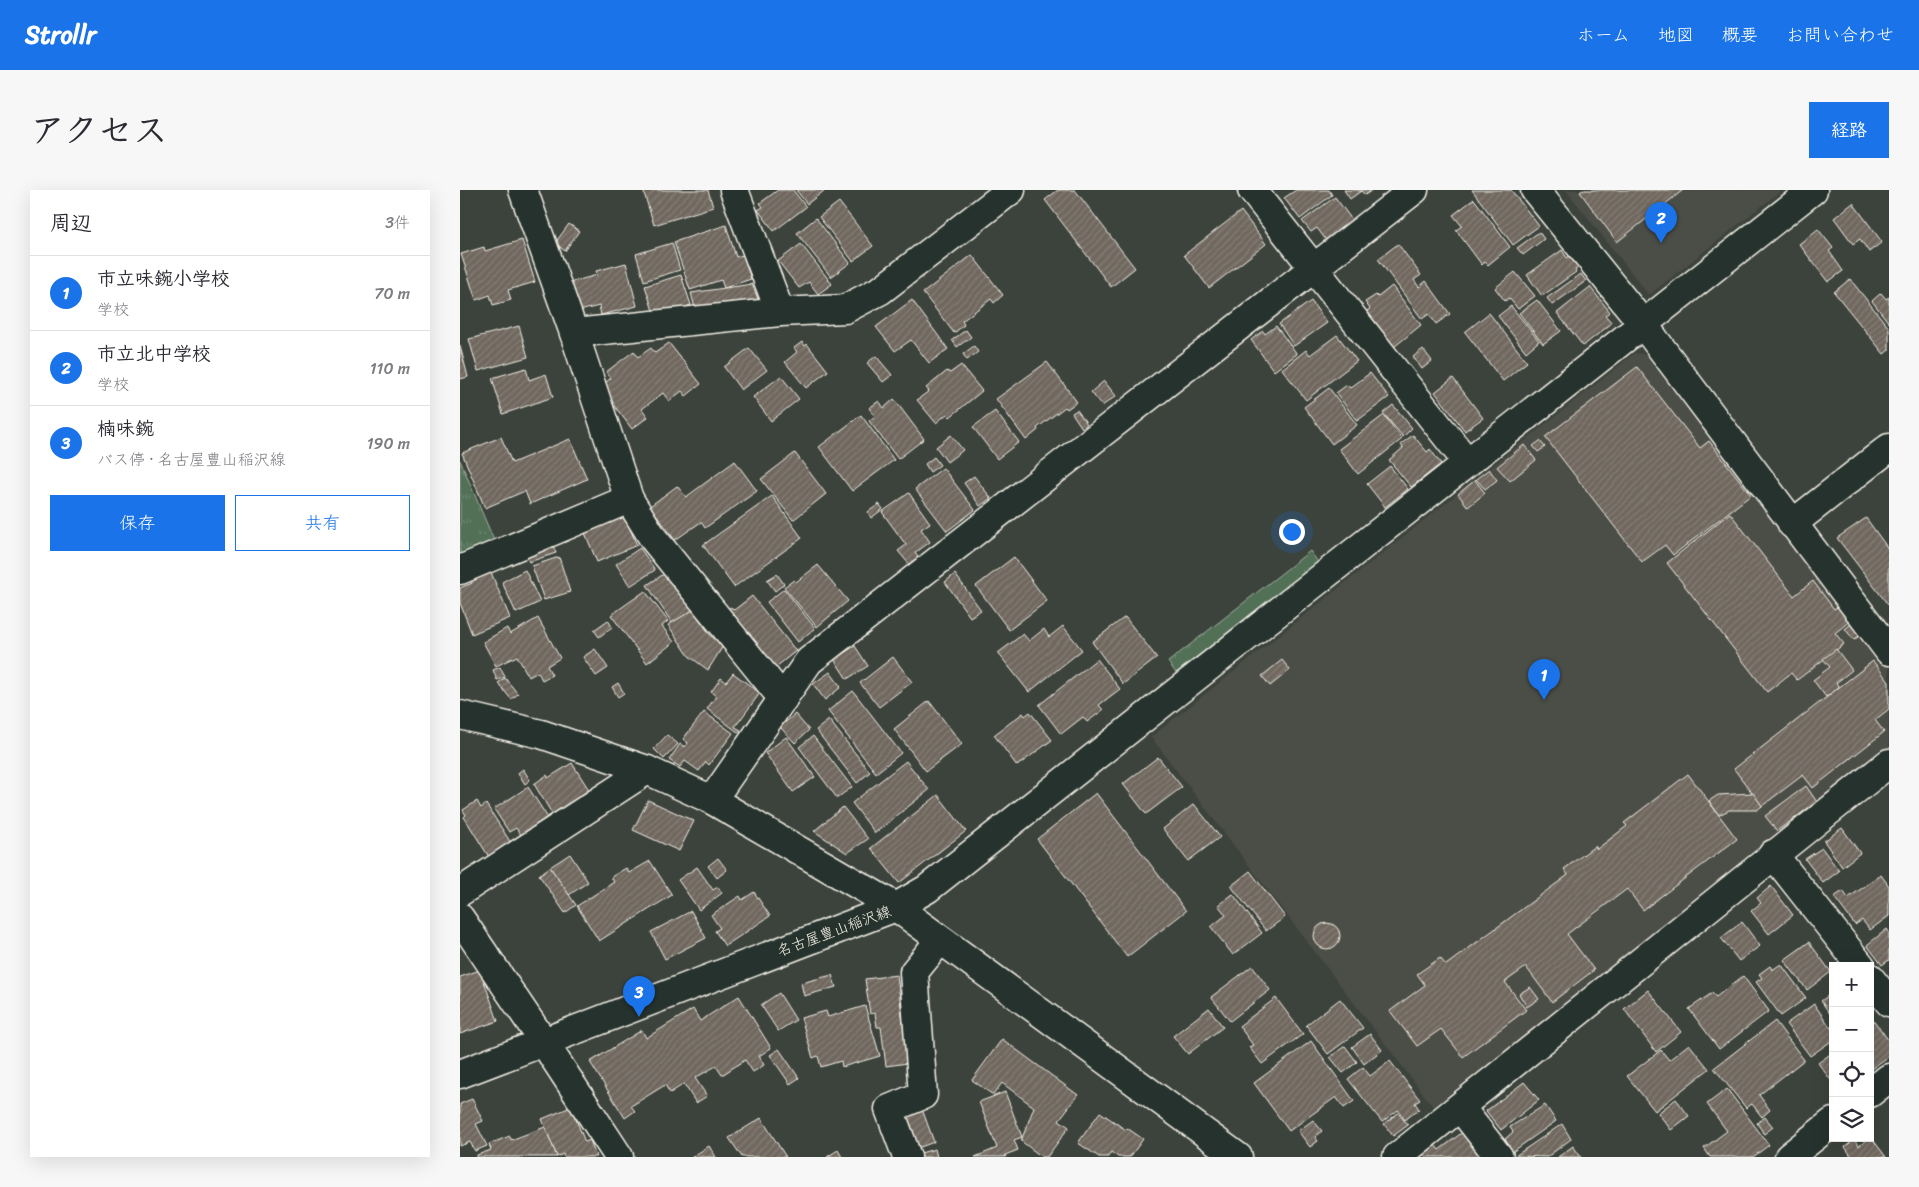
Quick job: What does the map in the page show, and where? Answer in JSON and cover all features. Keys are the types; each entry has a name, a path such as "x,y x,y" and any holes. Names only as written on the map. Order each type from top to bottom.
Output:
{"street":[{"path":"523,190 574,333 629,499 653,538 782,699"},
{"path":"734,190 780,312"},
{"path":"574,333 780,312 845,308 881,290 1011,190"},
{"path":"1252,190 1468,462"},
{"path":"712,800 810,661 1414,190"},
{"path":"1535,190 1643,324 1889,651"},
{"path":"460,715 541,734 647,770 712,800 896,907 928,889 1813,190"},
{"path":"1792,524 1889,448"},
{"path":"460,570 629,499"},
{"path":"1397,1157 1889,763"},
{"path":"460,892 647,770"},
{"path":"1773,854 1857,962"},
{"name":"名古屋豊山稲沢線","path":"460,1074 896,907 1238,1157"},
{"path":"460,918 619,1157"},
{"path":"907,1157 889,1109 923,1095 914,972 940,940"},
{"path":"1874,983 1889,1002"},
{"path":"1874,1090 1889,1078"},
{"path":"1460,1107 1500,1157"},
{"path":"1789,1157 1829,1125"}],"shaded area":[{"path":"1566,190 1782,190 1649,295"},
{"path":"1635,353 1648,355 1889,662 1889,752 1434,1108 1151,737"}],"green space":[{"path":"460,460 495,543 460,559"},
{"path":"1310,551 1318,562 1176,673 1168,662"}],"building":[{"path":"643,190 708,190 713,207 654,225"},
{"path":"778,190 793,190 806,207 774,231 758,210 763,207 760,203"},
{"path":"796,190 825,190 807,204"},
{"path":"1058,190 1075,190 1135,268 1111,287 1045,200"},
{"path":"1296,190 1329,190 1332,195 1300,219 1284,198"},
{"path":"1344,190 1372,190 1365,195 1361,191 1350,199"},
{"path":"1472,190 1511,190 1539,226 1513,245"},
{"path":"1583,190 1683,190 1617,242 1580,192"},
{"path":"1335,197 1352,220 1326,240 1317,228 1311,232 1302,221"},
{"path":"1474,199 1510,247 1488,265 1485,262 1482,265 1456,230 1462,226 1453,215"},
{"path":"839,202 873,246 853,261 819,217"},
{"path":"1853,203 1882,242 1869,252 1860,239 1853,244 1834,218"},
{"path":"1241,211 1266,244 1209,288 1184,255"},
{"path":"816,218 850,263 831,277 797,233"},
{"path":"569,224 579,231 565,251 555,243"},
{"path":"726,225 736,257 743,255 751,279 724,288 721,280 690,290 674,242"},
{"path":"1818,229 1833,248 1829,251 1843,271 1828,282 1799,244"},
{"path":"1539,232 1544,239 1523,255 1517,248"},
{"path":"522,240 535,282 508,290 511,300 493,305 490,295 476,300 461,254 484,247 485,251"},
{"path":"672,243 680,270 644,281 636,254"},
{"path":"801,244 832,284 818,294 809,282 799,288 778,261"},
{"path":"1398,244 1421,275 1414,280 1419,287 1426,281 1450,314 1436,324 1429,314 1422,319 1378,259"},
{"path":"1562,250 1567,258 1571,255 1579,267 1575,270 1576,272 1542,296 1527,275"},
{"path":"972,255 1003,295 994,303 991,299 962,321 964,325 954,333 923,293"},
{"path":"626,263 637,306 601,315 599,306 575,312 568,283 597,275 596,271"},
{"path":"1515,272 1535,296 1518,309 1509,298 1505,301 1495,288"},
{"path":"1581,274 1586,281 1552,305 1547,298"},
{"path":"681,275 691,305 655,317 645,286"},
{"path":"1850,279 1889,328 1889,350 1884,354 1834,292"},
{"path":"752,284 760,304 696,312 691,293"},
{"path":"1392,286 1421,325 1394,347 1367,311 1370,309 1365,302 1376,295 1378,297"},
{"path":"1590,287 1610,312 1605,315 1612,323 1583,346 1557,313"},
{"path":"1881,293 1886,299 1889,297 1889,323 1872,301"},
{"path":"912,300 948,349 929,363 911,340 895,351 876,327"},
{"path":"1537,300 1561,331 1543,344 1519,313"},
{"path":"1311,301 1327,323 1294,346 1279,324"},
{"path":"1511,306 1539,341 1526,352 1498,316"},
{"path":"1489,313 1527,362 1503,381 1465,332"},
{"path":"519,326 528,357 478,371 469,339"},
{"path":"1276,326 1297,354 1274,371 1251,340 1263,331 1265,334"},
{"path":"966,330 971,337 957,347 952,340"},
{"path":"1337,335 1357,361 1306,400 1282,369 1306,350 1310,355"},
{"path":"802,342 805,346 807,344 828,371 806,388 785,362 797,352 794,348"},
{"path":"669,343 701,384 686,396 682,391 669,401 663,393 642,409 648,417 632,429 600,387 611,378 606,372 634,351 638,357 651,348 655,353"},
{"path":"460,346 468,377 460,379"},
{"path":"974,346 978,352 967,360 963,354"},
{"path":"749,348 767,370 741,390 724,367"},
{"path":"1423,349 1432,361 1422,369 1413,357"},
{"path":"876,356 892,375 883,382 867,363"},
{"path":"1047,362 1077,402 1067,409 1065,407 1037,428 1038,430 1026,440 996,399"},
{"path":"961,365 982,391 950,417 947,414 936,423 917,400 929,391 926,388 947,371 950,373"},
{"path":"1637,367 1700,448 1709,441 1751,495 1673,555 1665,545 1642,562 1545,437"},
{"path":"526,368 529,380 546,374 553,397 503,414 492,378"},
{"path":"1370,373 1389,397 1357,421 1336,393 1347,385 1350,388"},
{"path":"781,376 799,399 771,421 753,397"},
{"path":"1453,378 1483,418 1465,431 1435,392"},
{"path":"1104,381 1116,396 1102,406 1091,392"},
{"path":"1329,388 1357,425 1332,444 1304,407"},
{"path":"894,399 924,439 898,459 869,421 875,416 869,408 879,401 884,408"},
{"path":"1393,405 1412,428 1403,437 1383,413"},
{"path":"1077,410 1087,424 1082,428 1072,413"},
{"path":"995,411 1019,442 997,459 973,427"},
{"path":"861,415 894,460 852,491 819,447"},
{"path":"1384,415 1402,439 1358,474 1339,449"},
{"path":"951,435 963,450 947,462 936,447"},
{"path":"1413,435 1427,452 1430,449 1441,464 1411,487 1389,460 1403,448 1401,444"},
{"path":"501,437 512,463 570,439 587,479 530,504 525,491 485,508 462,453"},
{"path":"1540,441 1545,447 1538,452 1533,446"},
{"path":"1524,445 1536,460 1510,481 1497,467"},
{"path":"795,453 826,494 793,520 761,479"},
{"path":"934,457 940,465 930,472 925,464"},
{"path":"735,461 757,491 705,528 701,522 675,540 650,506 677,486 686,497"},
{"path":"1390,466 1408,489 1385,507 1367,484"},
{"path":"943,468 975,510 947,531 915,489"},
{"path":"1489,469 1497,480 1485,489 1476,479"},
{"path":"974,476 991,498 980,506 964,483"},
{"path":"1475,480 1485,493 1468,507 1458,494"},
{"path":"909,493 930,523 921,529 930,542 915,553 918,557 909,564 898,551 906,545 882,512"},
{"path":"772,496 802,538 734,587 703,545"},
{"path":"879,504 883,509 871,518 868,512"},
{"path":"1730,513 1794,596 1813,581 1834,609 1839,606 1851,620 1835,633 1844,644 1797,680 1791,673 1767,692 1667,563"},
{"path":"624,515 637,545 597,562 585,533"},
{"path":"1866,518 1889,550 1889,606 1837,538"},
{"path":"552,543 556,553 529,562 525,552"},
{"path":"640,548 655,570 630,586 616,564"},
{"path":"559,557 570,592 544,600 532,566"},
{"path":"1014,557 1047,601 1009,630 976,586"},
{"path":"818,565 848,601 817,627 784,587 794,580 796,582"},
{"path":"490,570 510,618 472,634 460,603 460,588 472,583 471,578"},
{"path":"525,570 540,602 516,613 502,582"},
{"path":"667,572 693,610 672,623 647,585"},
{"path":"777,574 784,584 775,591 767,580"},
{"path":"955,574 981,610 970,617 945,582"},
{"path":"784,589 815,628 798,642 767,602"},
{"path":"645,591 668,621 662,626 674,642 647,663 611,615"},
{"path":"752,596 796,651 772,670 725,611 731,607 734,610"},
{"path":"693,610 711,636 723,646 708,670 689,656 668,625"},
{"path":"1125,617 1157,658 1123,684 1092,642"},
{"path":"538,618 560,658 547,666 552,675 542,680 538,672 529,677 517,656 496,666 483,642 507,628 510,634"},
{"path":"608,620 612,627 599,637 594,630"},
{"path":"1855,621 1864,632 1854,640 1845,629"},
{"path":"1063,626 1082,650 1029,692 998,653 1023,634 1029,641 1044,629 1049,637"},
{"path":"855,646 868,666 847,679 834,659"},
{"path":"595,649 608,668 596,676 583,657"},
{"path":"1836,649 1852,670 1836,683 1839,687 1826,697 1813,680 1830,667 1823,659"},
{"path":"893,657 912,682 879,707 860,683"},
{"path":"1097,659 1120,689 1099,705 1103,710 1087,722 1083,717 1061,734 1039,705"},
{"path":"1282,660 1290,670 1270,686 1262,676"},
{"path":"1873,661 1889,682 1889,709 1875,720 1884,732 1813,788 1803,775 1762,806 1734,769"},
{"path":"500,667 505,677 497,680 493,670"},
{"path":"830,672 841,687 825,700 813,684"},
{"path":"733,673 760,693 735,727 741,730 739,733 707,709 716,696 711,692 721,678 726,682"},
{"path":"505,678 518,694 511,699 498,683"},
{"path":"618,683 624,693 618,697 612,687"},
{"path":"853,691 901,753 876,773 828,711"},
{"path":"929,701 962,744 926,771 894,729"},
{"path":"704,712 733,733 709,765 706,762 699,771 685,761 680,767 669,760 680,744 685,747 688,743 683,739"},
{"path":"1030,712 1052,740 1017,766 994,735 1023,713 1025,716"},
{"path":"795,714 809,730 795,743 780,727"},
{"path":"829,720 870,772 857,783 816,730"},
{"path":"667,735 678,744 664,759 654,749"},
{"path":"813,736 852,787 837,798 799,747"},
{"path":"786,737 815,777 793,792 765,753"},
{"path":"1158,757 1182,787 1146,814 1123,784"},
{"path":"906,761 929,790 875,833 852,803"},
{"path":"572,763 591,793 554,817 534,784 547,775 548,778"},
{"path":"523,769 530,780 525,784 518,773"},
{"path":"1688,774 1737,839 1643,910 1627,889 1567,934 1594,970 1552,1002 1526,967 1505,982 1526,1010 1463,1057 1441,1029 1417,1046 1390,1011 1425,985 1417,974 1440,958 1446,965 1568,875 1564,869 1595,846 1597,849 1627,826 1624,823"},
{"path":"1806,786 1817,802 1777,831 1765,816"},
{"path":"528,787 548,818 521,835 516,828 509,832 494,809"},
{"path":"1096,793 1186,911 1127,957 1037,839"},
{"path":"1753,793 1762,806 1757,810 1729,810 1719,815 1709,801 1718,795"},
{"path":"938,795 966,831 899,883 871,848"},
{"path":"648,800 694,821 679,851 633,830"},
{"path":"477,801 481,808 486,804 511,843 489,857 464,817 466,815 463,810"},
{"path":"1194,804 1220,837 1188,861 1163,829"},
{"path":"843,807 868,839 847,853 814,831"},
{"path":"1842,828 1860,853 1842,867 1824,841"},
{"path":"1822,848 1839,871 1823,883 1805,859"},
{"path":"570,854 588,882 569,895 550,867"},
{"path":"718,858 727,870 717,878 708,866"},
{"path":"650,861 672,895 599,941 577,906 614,882 611,877 626,868 629,873"},
{"path":"550,867 576,905 565,913 539,875"},
{"path":"697,867 713,890 718,887 722,893 699,910 678,880"},
{"path":"1250,871 1285,917 1266,931 1231,886"},
{"path":"1881,875 1889,886 1889,916 1870,930 1862,920 1855,925 1834,897 1843,891 1848,898"},
{"path":"1771,886 1793,915 1769,934 1751,911 1761,903 1757,898"},
{"path":"754,892 770,916 725,946 715,931 720,928 711,915 740,896 742,900"},
{"path":"1233,894 1262,933 1233,955 1211,927 1226,915 1218,905"},
{"path":"691,911 706,938 665,959 651,932"},
{"path":"1742,922 1760,946 1739,961 1721,938"},
{"path":"1327,923 1336,927 1340,936 1336,945 1327,949 1318,945 1314,936 1318,927"},
{"path":"1887,929 1889,932 1889,960 1882,965 1867,945"},
{"path":"1809,942 1829,969 1829,974 1807,990 1784,960"},
{"path":"1781,964 1806,998 1781,1016 1756,982 1762,978 1759,974 1770,966 1772,970"},
{"path":"1252,966 1270,990 1230,1021 1211,997"},
{"path":"480,970 498,1021 460,1034 460,977"},
{"path":"832,975 836,987 804,996 801,983"},
{"path":"897,975 908,1063 886,1066 881,1027 877,1027 875,1013 870,1014 865,979"},
{"path":"1743,976 1769,1011 1719,1049 1689,1009 1712,993 1716,997"},
{"path":"1530,987 1539,999 1527,1007 1519,994"},
{"path":"1648,990 1681,1032 1656,1052 1624,1009"},
{"path":"779,993 796,1020 778,1031 761,1005"},
{"path":"1829,995 1829,1012 1821,1001"},
{"path":"739,996 771,1048 759,1056 764,1065 753,1072 745,1060 722,1075 716,1066 695,1078 707,1096 696,1103 684,1084 670,1093 665,1085 631,1106 635,1111 625,1118 590,1062 642,1030 646,1038 693,1009 700,1021"},
{"path":"1276,998 1303,1034 1262,1064 1249,1047 1253,1045 1239,1026"},
{"path":"1340,999 1363,1028 1328,1054 1306,1025"},
{"path":"1814,1004 1829,1025 1829,1043 1810,1056 1786,1024"},
{"path":"865,1006 880,1056 842,1067 841,1061 821,1067 818,1056 813,1058 801,1018 826,1011 828,1017"},
{"path":"1209,1008 1223,1027 1188,1054 1173,1036"},
{"path":"1775,1021 1804,1060 1759,1095 1770,1110 1762,1117 1752,1104 1746,1108 1714,1068"},
{"path":"1874,1021 1889,1041 1889,1056 1874,1067"},
{"path":"1370,1034 1382,1050 1364,1064 1352,1047"},
{"path":"1002,1039 1078,1095 1059,1120 1069,1127 1047,1157 1042,1157 1021,1141 1034,1107 1002,1083 993,1095 972,1080"},
{"path":"1311,1041 1354,1101 1344,1108 1336,1097 1289,1131 1254,1083"},
{"path":"1689,1044 1709,1069 1655,1111 1627,1076 1661,1050 1669,1060"},
{"path":"1345,1046 1357,1062 1343,1073 1330,1057"},
{"path":"779,1049 799,1078 790,1084 770,1055"},
{"path":"1829,1055 1829,1078 1818,1063"},
{"path":"1390,1061 1420,1100 1415,1103 1419,1109 1405,1120 1398,1110 1382,1122 1348,1079 1363,1067 1370,1076"},
{"path":"1524,1082 1539,1100 1501,1130 1486,1111"},
{"path":"1727,1089 1769,1145 1753,1157 1710,1157 1704,1148 1727,1131 1707,1104"},
{"path":"1005,1092 1022,1137 1014,1140 1018,1150 1005,1155 1006,1157 975,1157 997,1148 979,1102"},
{"path":"472,1099 483,1121 476,1124 487,1146 475,1151 470,1142 460,1146 460,1104"},
{"path":"1676,1099 1689,1116 1671,1130 1658,1113"},
{"path":"1545,1105 1556,1121 1512,1152 1505,1139 1513,1132 1510,1127"},
{"path":"571,1107 585,1142 590,1140 596,1157 564,1157 563,1154 557,1157 542,1119"},
{"path":"922,1109 934,1142 915,1149 903,1115"},
{"path":"1100,1112 1143,1139 1130,1157 1118,1157 1111,1152 1108,1157 1099,1157 1078,1143"},
{"path":"1398,1113 1408,1125 1393,1136 1384,1124"},
{"path":"1765,1117 1773,1127 1764,1134 1757,1123"},
{"path":"761,1118 786,1157 742,1157 729,1138"},
{"path":"1313,1120 1322,1131 1315,1137 1318,1141 1310,1147 1298,1131"},
{"path":"1562,1124 1571,1139 1547,1157 1515,1156"},
{"path":"545,1127 557,1157 477,1157 477,1155 491,1150 489,1144 510,1136 511,1140"},
{"path":"1463,1132 1480,1155 1477,1157 1426,1157 1424,1154 1435,1145 1439,1150"},
{"path":"1874,1141 1886,1157 1852,1157 1845,1147 1851,1142 1856,1142 1859,1146 1864,1142"},
{"path":"709,1146 716,1157 692,1157"},
{"path":"1573,1146 1581,1157 1558,1157"},
{"path":"935,1149 937,1157 918,1157 917,1154"},
{"path":"838,1150 842,1157 827,1157"}],"place":[{"name":"市立北中学校","path":"1661,243"},
{"name":"市立味鋺小学校","path":"1544,700"},
{"name":"楠味鋺","path":"639,1017"}]}
